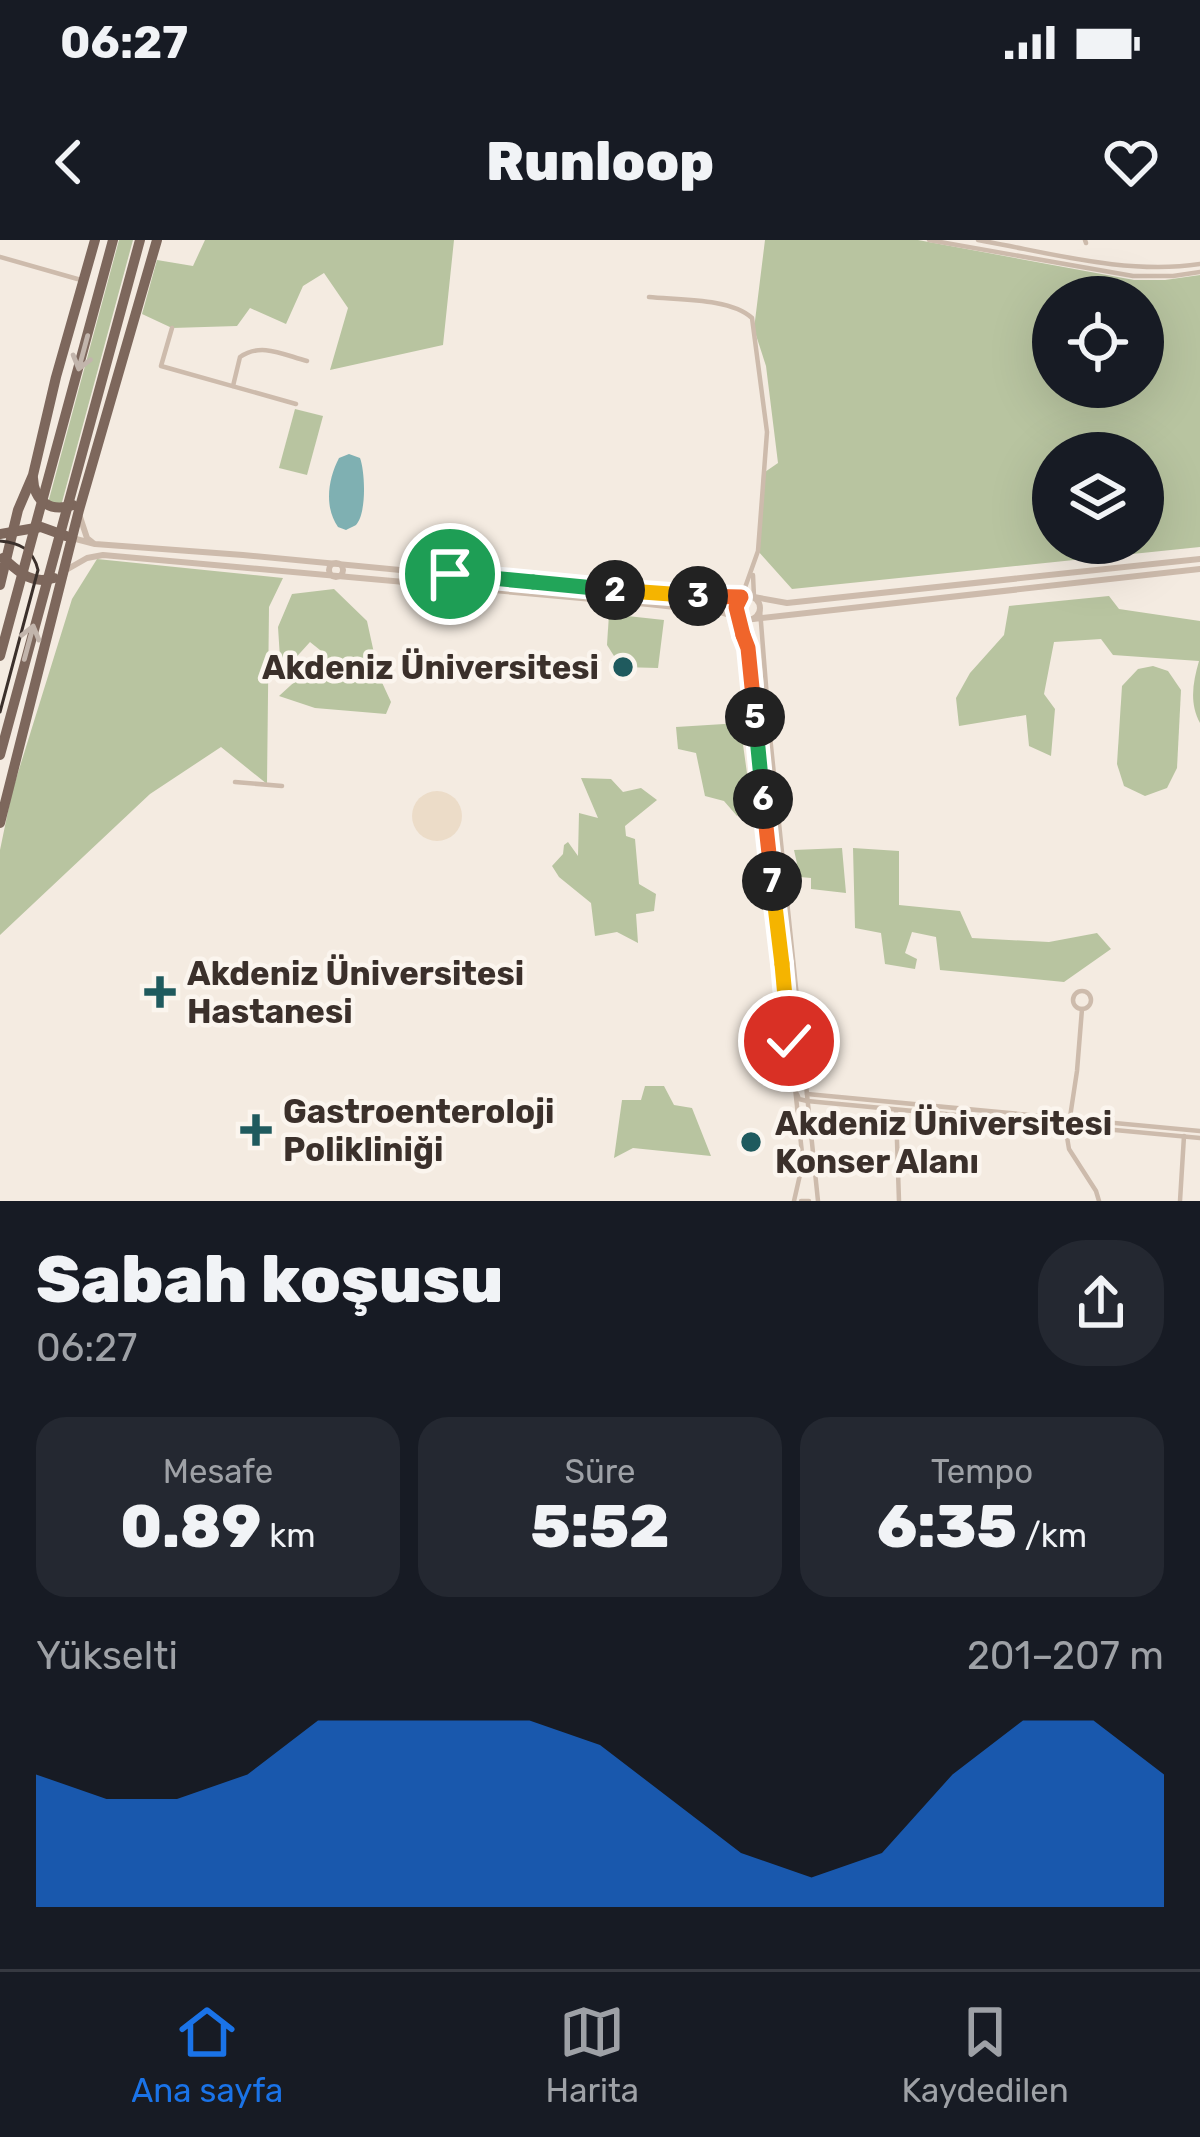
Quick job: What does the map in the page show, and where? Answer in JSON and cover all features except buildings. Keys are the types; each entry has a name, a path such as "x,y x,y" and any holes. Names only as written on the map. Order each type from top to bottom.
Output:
{"main road":[{"path":"83,494 65,508 50,506 38,497 32,482 94,240"},
{"path":"0,656 113,240"},
{"path":"0,755 140,240"},
{"path":"0,823 71,538 157,240"},
{"path":"0,585 6,533 33,475"},
{"path":"6,533 41,527 71,538"},
{"path":"3,559 23,576 38,580 53,579 63,572"}],"street":[{"path":"929,240 1133,276 1162,277 1200,268"},
{"path":"978,240 1125,267 1200,268"},
{"path":"0,257 83,280"},
{"path":"649,297 726,305 752,318 767,432 752,587 759,603 749,616 748,648 802,1153 801,1201"},
{"path":"172,328 161,366 296,404"},
{"path":"233,386 240,357 250,350 262,348 307,361"},
{"path":"79,510 87,538 95,544"},
{"path":"71,538 95,544 788,603 1200,559"},
{"path":"187,562 189,551"},
{"path":"63,572 97,555 749,616 1200,569"},
{"path":"335,577 329,570 336,563"},
{"path":"754,569 741,598 749,616 818,1201"},
{"path":"235,782 282,785"},
{"path":"1082,1009 1069,1149 1099,1201"},
{"path":"793,1076 797,1096 1200,1134"},
{"path":"807,1097 896,1109 1200,1134"},
{"path":"896,1109 899,1201"},
{"path":"1180,1201 1184,1136"}],"green space":[{"path":"119,240 133,240 61,506 48,503"},
{"path":"205,240 454,240 443,345 330,370 348,308 324,273 303,286 286,324 250,308 237,326 172,328 142,314 157,260 193,266"},
{"path":"765,240 918,240 1112,276 1032,276 1032,408 1164,408 1164,280 1200,275 1200,547 1164,551 1164,432 1032,432 1035,564 792,589 758,551 762,474 778,463 766,366 754,329"},
{"path":"295,409 323,416 307,475 279,468"},
{"path":"97,559 283,578 269,607 267,784 221,747 150,794 0,935 0,850 12,792 72,599"},
{"path":"334,589 367,621 379,676 391,702 386,714 315,708 279,696 325,654 310,642 281,674 278,627 292,594"},
{"path":"1109,596 1119,609 1200,621 1200,723 1193,692 1199,661 1113,655 1101,639 1054,642 1044,694 1055,709 1051,756 1029,746 1026,715 959,726 956,698 970,673 1004,635 1009,606"},
{"path":"609,614 664,620 658,668 621,667 607,645"},
{"path":"1153,666 1168,671 1181,690 1177,768 1167,788 1145,796 1124,786 1117,764 1122,686 1138,669"},
{"path":"740,723 751,802 737,816 724,801 705,796 696,753 678,749 676,727"},
{"path":"581,778 611,779 623,792 641,788 657,800 625,826 626,836 635,839 639,884 656,894 654,911 636,914 638,943 617,932 595,936 591,903 552,866 568,842 578,856 579,813 598,818"},
{"path":"842,848 846,893 811,889 811,878 800,877 794,850"},
{"path":"853,848 899,851 899,905 960,911 972,938 1049,942 1097,933 1111,949 1064,982 940,970 936,937 912,932 905,953 917,959 915,969 885,964 881,933 855,928"},
{"path":"645,1086 664,1086 674,1105 692,1108 711,1156 633,1148 614,1158 622,1100 641,1100"}],"shaded area":[{"path":"437,791 455,798 462,816 455,834 437,841 419,834 412,816 419,798"}],"water":[{"path":"349,454 360,458 364,492 360,519 346,530 334,519 329,493 339,458"}],"tram line":[{"path":"0,541 25,548 38,570 0,712"}],"place":[{"name":"Akdeniz Üniversitesi","path":"623,667"},
{"name":"Akdeniz Üniversitesi Hastanesi","path":"160,992"},
{"name":"Gastroenteroloji Polikliniği","path":"256,1130"},
{"name":"Akdeniz Üniversitesi Konser Alanı","path":"751,1142"}],"route":[{"path":"450,574 652,594 741,597 736,607 748,648 789,1041"}]}
